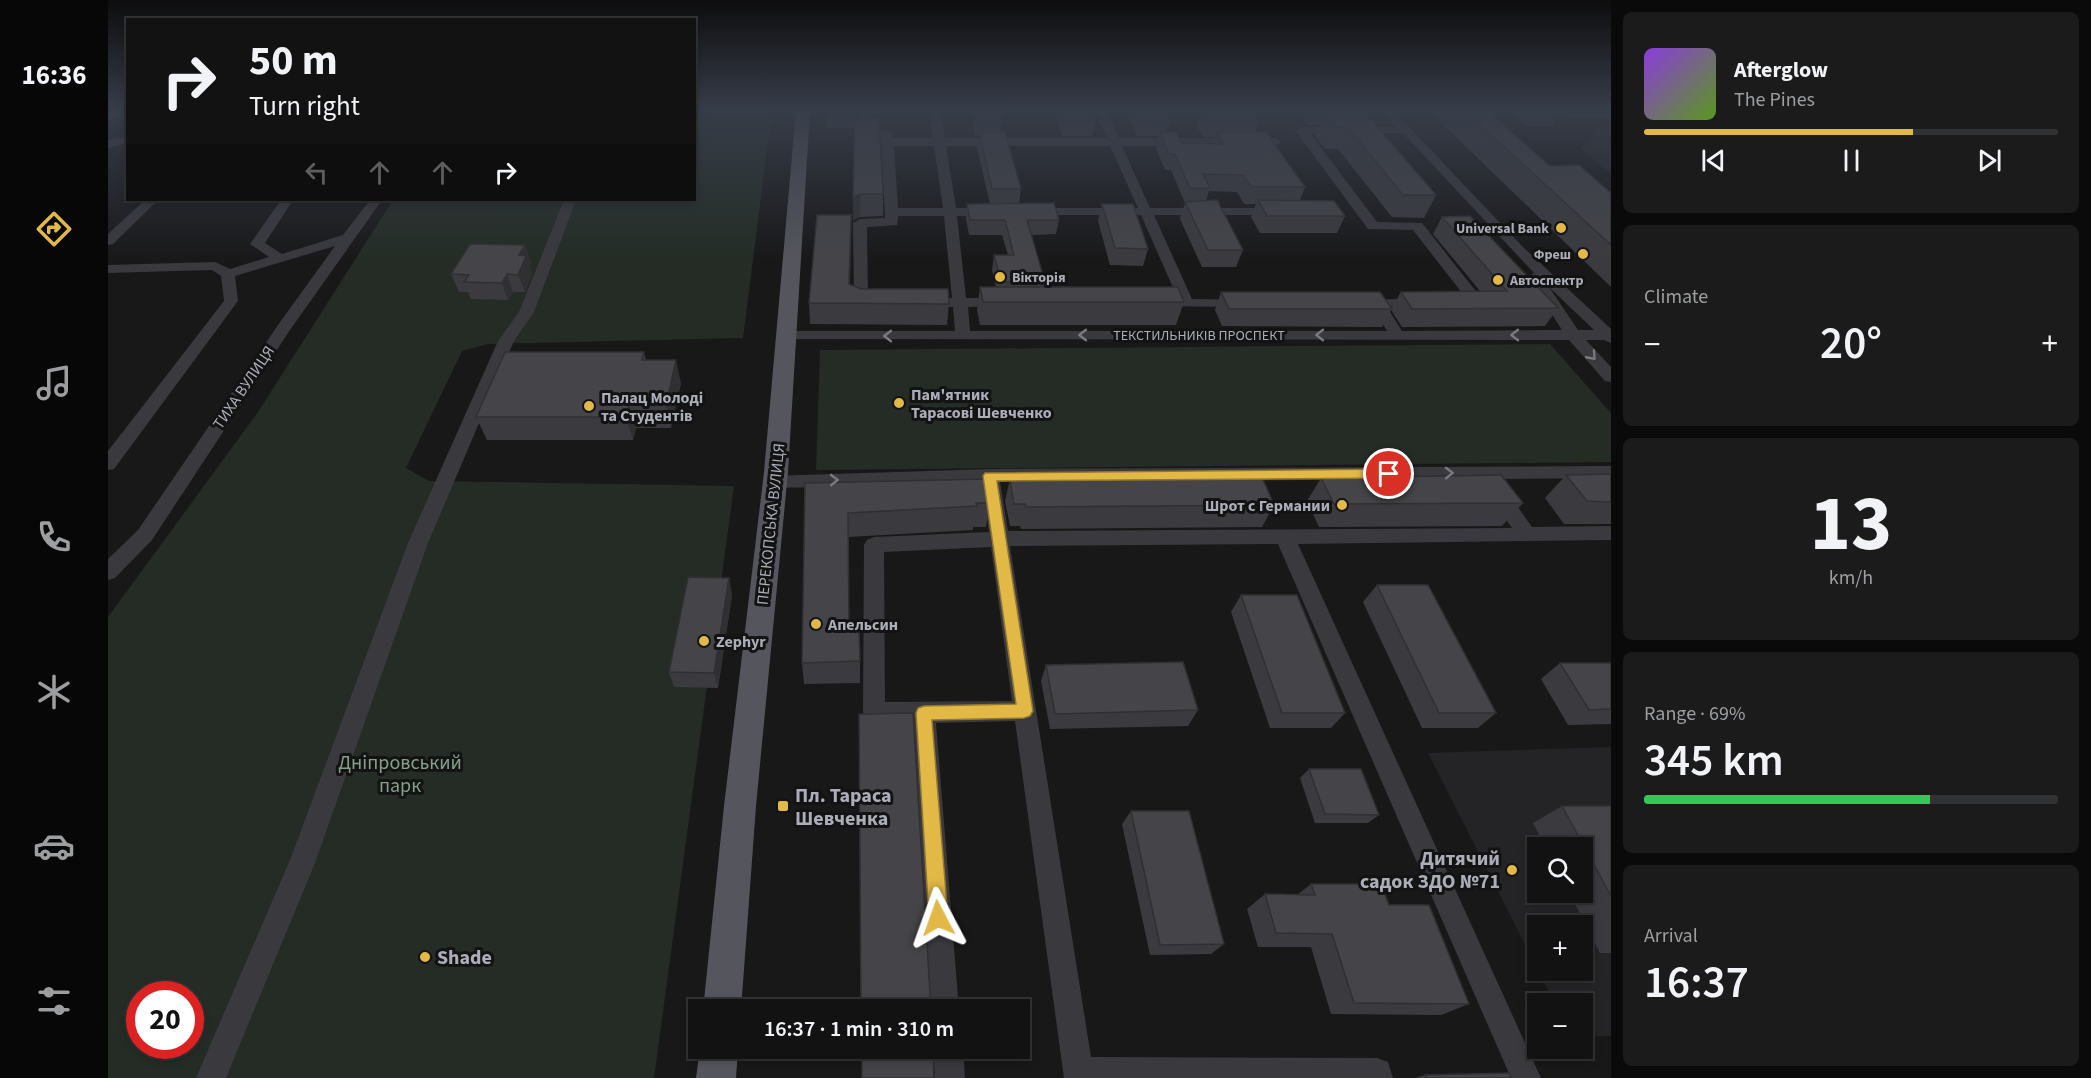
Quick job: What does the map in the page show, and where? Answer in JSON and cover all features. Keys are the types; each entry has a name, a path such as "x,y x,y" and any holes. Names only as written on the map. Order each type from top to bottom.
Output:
{"main road":[{"name":"ПЕРЕКОПСЬКА ВУЛИЦЯ","path":"723,999 740,806 775,481 799,160"},
{"path":"716,1078 718,1059"}],"street":[{"path":"882,303 861,304 861,223 892,222 889,160"},
{"path":"943,160 963,335"},
{"path":"1122,160 1187,303"},
{"path":"1324,160 1373,225 1439,225"},
{"path":"1434,160 1518,250 1610,336"},
{"path":"108,241 151,201"},
{"path":"279,258 257,244 286,201"},
{"name":"ТИХА ВУЛИЦЯ","path":"108,572 145,535 283,328 374,201"},
{"path":"211,1078 302,863 418,543 506,340 526,312 570,201"},
{"path":"892,212 1298,210"},
{"path":"1472,225 1494,225"},
{"path":"1417,226 1477,302 1455,302"},
{"path":"108,269 215,266 228,274 349,238"},
{"path":"1518,250 1573,335 1611,377"},
{"path":"108,464 231,301 228,274"},
{"path":"915,303 1016,302"},
{"path":"1397,335 1371,303 1432,302"},
{"path":"1142,303 1258,303"},
{"name":"ТЕКСТИЛЬНИКІВ ПРОСПЕКТ","path":"787,336 1610,336"},
{"path":"1483,472 1527,535"},
{"path":"775,481 990,476 1611,472"},
{"path":"990,476 1079,1075 1377,1073 1378,1078"},
{"path":"1024,711 874,712 874,545 1000,539 1611,533"},
{"path":"1285,538 1526,1078"},
{"path":"924,713 944,999"},
{"path":"949,1059 950,1078"}],"shaded area":[{"path":"1595,160 1611,160 1611,174"},
{"name":"Дитячий садок ЗДО №71","path":"1611,747 1611,1036 1593,1037 1593,993 1549,993 1543,981 1593,981 1593,915 1527,915 1527,948 1428,753"}],"green space":[{"name":"Дніпровський парк","path":"696,160 766,160 743,338 488,344 462,351 406,468 429,481 734,486 654,1078 108,1078 108,617 258,412 392,201 696,201"},
{"path":"1550,344 1611,413 1611,462 816,470 820,350"}],"building":[{"path":"854,160 881,160 883,194 860,194 853,198"},
{"path":"985,160 1013,160 1021,189 992,189"},
{"path":"1178,160 1286,160 1305,187 1251,187 1243,175 1203,174 1210,188 1190,188"},
{"path":"1375,160 1406,160 1436,195 1403,195"},
{"path":"1519,160 1544,160 1550,166 1579,165 1611,193 1611,245"},
{"path":"1217,200 1243,250 1208,250 1185,202"},
{"path":"1258,200 1334,201 1345,216 1267,216"},
{"path":"1054,203 1059,220 1027,220 1045,282 1001,282 994,255 1014,255 1005,220 970,220 967,204"},
{"path":"1102,204 1133,204 1148,249 1115,248"},
{"path":"817,215 851,215 849,284 861,289 948,289 949,304 809,303"},
{"path":"1470,216 1558,308 1412,309 1401,292 1507,291 1442,217"},
{"path":"470,244 525,245 519,255 526,256 518,275 507,274 502,283 464,282 469,275 451,274"},
{"path":"980,287 1178,287 1184,302 983,302"},
{"path":"1221,292 1380,292 1392,309 1229,309"},
{"path":"505,352 644,352 642,360 676,360 666,405 629,405 626,417 476,417"},
{"path":"1611,474 1611,502 1587,501 1566,475"},
{"path":"1501,475 1523,503 1334,504 1321,478"},
{"path":"1262,477 1274,505 1026,507 1025,504 1014,504 1010,479"},
{"path":"987,479 990,503 976,503 977,506 848,513 849,630 859,630 860,661 802,663 805,483"},
{"name":"Zephyr","path":"688,577 729,578 714,673 669,672"},
{"path":"1377,585 1428,585 1496,713 1439,713"},
{"path":"1241,595 1297,595 1345,713 1282,713"},
{"path":"1183,662 1198,710 1055,714 1046,665"},
{"path":"1560,663 1611,663 1611,709 1589,710"},
{"path":"913,713 930,999 861,999 859,714"},
{"path":"1309,769 1361,769 1379,815 1325,814"},
{"path":"1562,806 1611,806 1611,896 1593,863 1593,837 1579,837"},
{"path":"1131,811 1189,811 1224,944 1160,945"},
{"path":"1311,884 1381,884 1389,905 1429,905 1469,1004 1354,1003 1332,934 1276,933 1265,894 1315,895"},
{"path":"862,1059 933,1059 934,1078 862,1078"},
{"path":"1509,1073 1511,1078 1427,1078 1425,1075"}],"place":[{"name":"Universal Bank","path":"1561,228"},
{"name":"Фреш","path":"1583,254"},
{"name":"Вікторія","path":"1000,277"},
{"name":"Автоспектр","path":"1498,280"},
{"name":"Пам'ятник Тарасові Шевченко","path":"899,403"},
{"name":"Палац Молоді та Студентів","path":"589,406"},
{"name":"Шрот с Германии","path":"1342,505"},
{"name":"Апельсин","path":"816,624"},
{"name":"Zephyr","path":"704,641"},
{"name":"Пл. Тараса Шевченка","path":"783,806"},
{"name":"Дитячий садок ЗДО №71","path":"1512,870"},
{"name":"Shade","path":"425,957"}],"route":[{"path":"938,918 924,713 1024,711 990,476 1389,474"}]}
